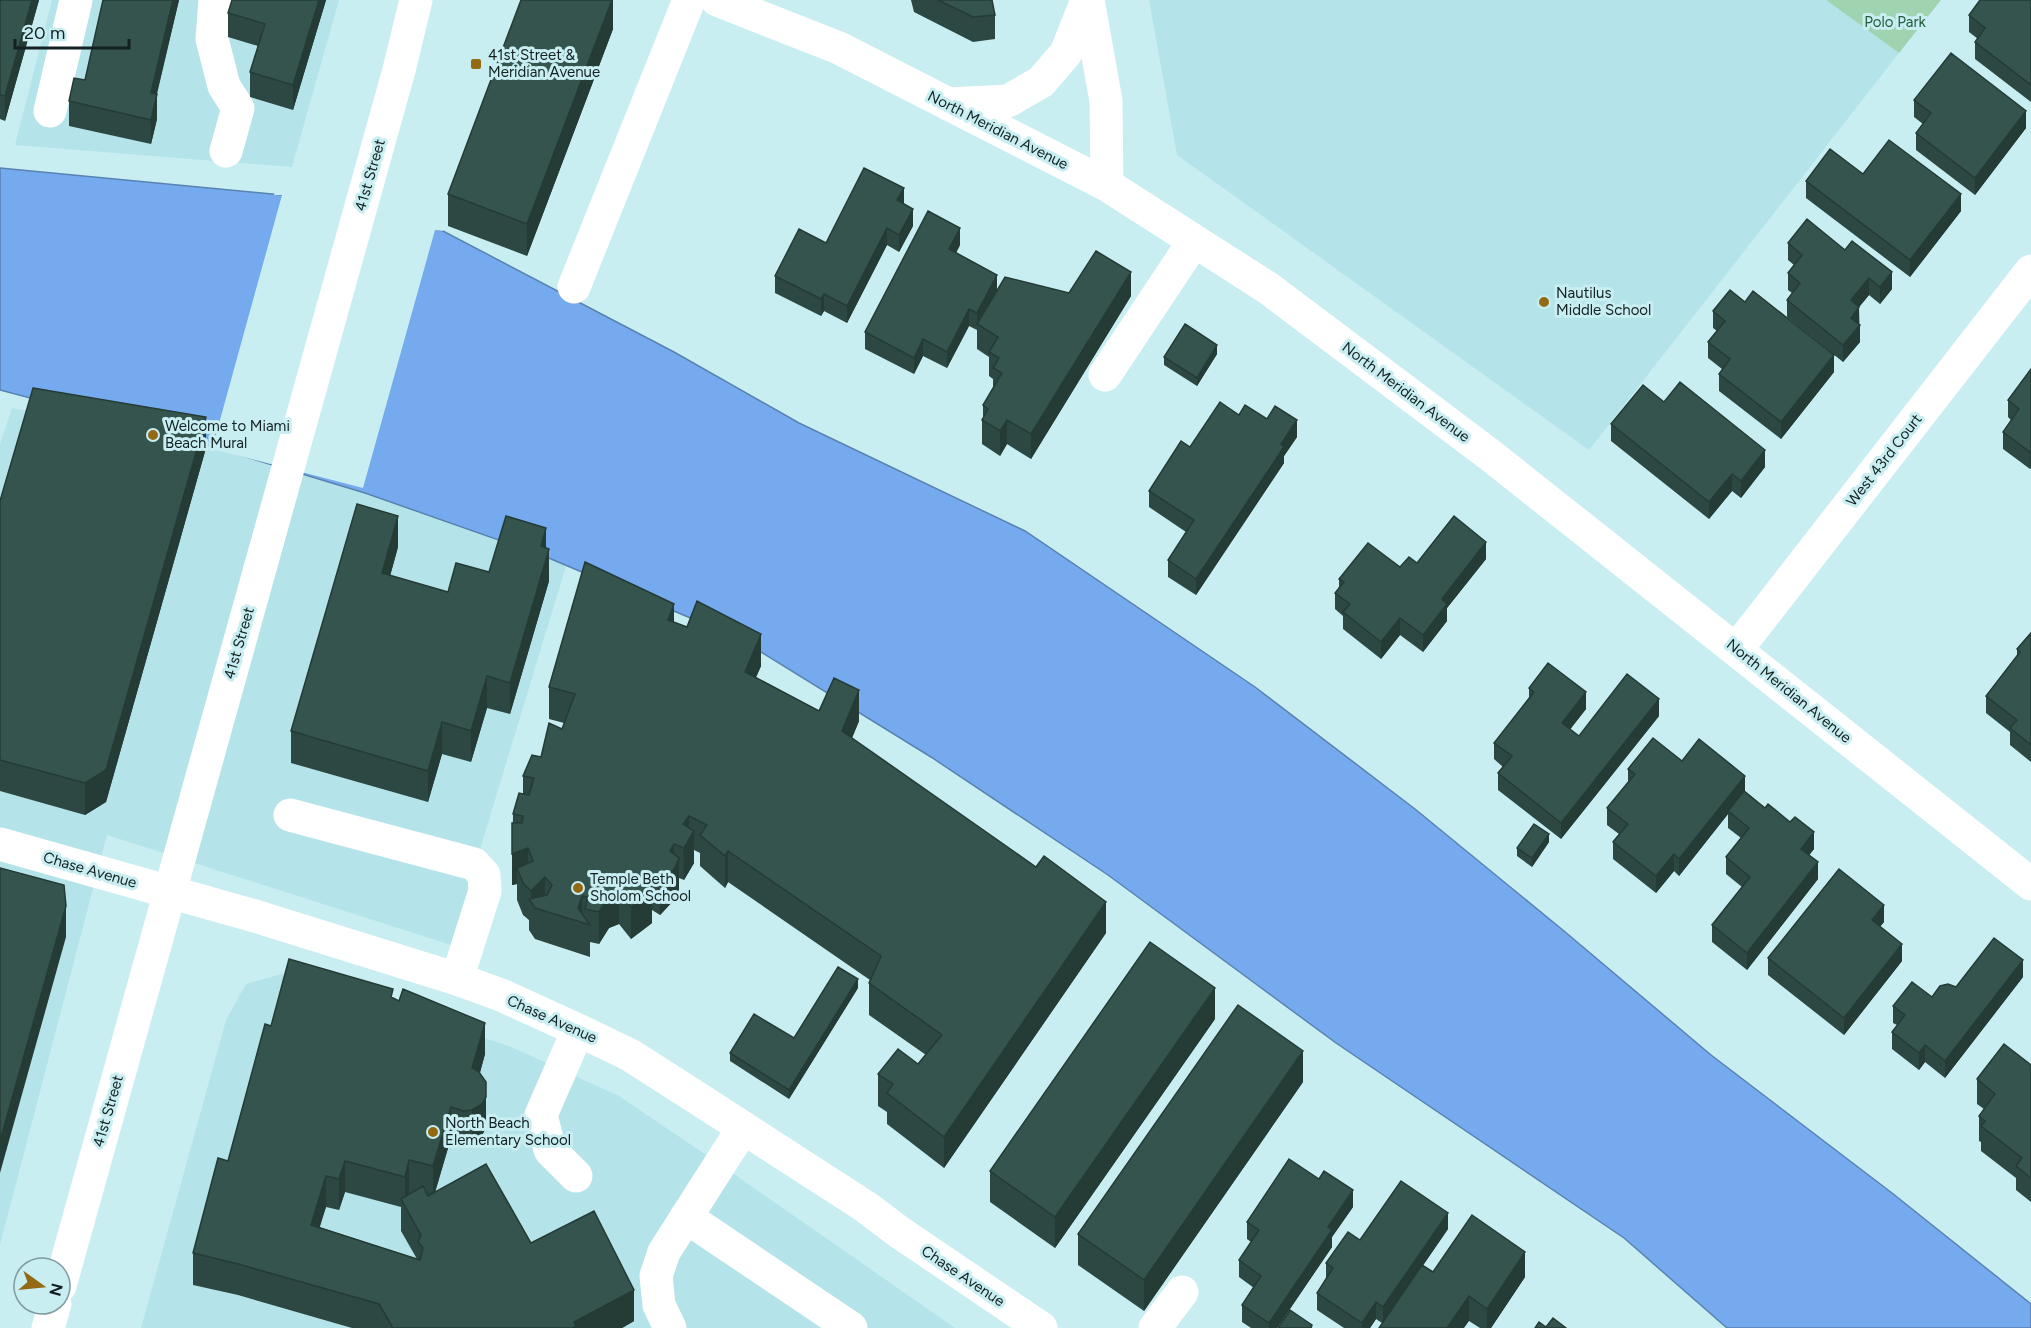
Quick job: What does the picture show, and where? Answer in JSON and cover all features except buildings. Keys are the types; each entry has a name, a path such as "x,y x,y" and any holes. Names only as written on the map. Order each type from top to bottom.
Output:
{"street":[{"path":"50,111 75,0"},
{"path":"215,0 212,39 224,86 238,108 226,151"},
{"name":"41st Street","path":"68,1256 399,70 416,0"},
{"path":"574,287 689,0"},
{"name":"North Meridian Avenue","path":"717,0 771,10 839,48 1107,185 1268,288 1490,455 2031,884"},
{"path":"948,104 1008,101 1041,82 1066,53 1088,0"},
{"path":"1088,0 1106,101 1107,185"},
{"path":"1105,375 1194,241"},
{"name":"West 43rd Court","path":"1737,650 2031,271"},
{"path":"290,815 474,864 484,875 485,891 457,979"},
{"name":"Chase Avenue","path":"0,844 255,916 457,979 501,995 578,1030 630,1055 866,1207 1041,1328"},
{"path":"576,1176 550,1150 541,1115 578,1030"},
{"path":"670,1328 659,1305 656,1276 664,1252 743,1128"},
{"path":"686,1216 851,1328"},
{"path":"1155,1328 1182,1292"}],"shaded area":[{"path":"52,0 339,0 292,167 15,145"},
{"name":"Nautilus Middle School","path":"1149,0 1826,0 1899,53 1589,450 1177,155"},
{"path":"12,408 208,447 365,493 544,556 566,566 451,945 107,835 0,1245 0,444"},
{"name":"North Beach Elementary School","path":"281,974 509,1046 619,1096 955,1328 141,1328 226,1020 246,984"}],"green space":[{"name":"Polo Park","path":"1826,0 1941,0 1899,53"}],"water":[{"path":"0,168 282,195 443,231 674,352 799,423 1025,531 1255,687 1415,809 1711,1055 1892,1193 2031,1304 2031,1328 1727,1328 1624,1238 1336,1043 1108,875 931,757 740,639 544,556 365,493 200,443 0,390"}],"pier":[{"path":"275,192 443,229 443,231 435,230 363,488 212,449 282,195 274,195"}],"place":[{"name":"41st Street & Meridian Avenue","path":"476,64"},
{"name":"Nautilus Middle School","path":"1544,302"},
{"name":"Welcome to Miami Beach Mural","path":"153,435"},
{"name":"Temple Beth Sholom School","path":"578,888"},
{"name":"North Beach Elementary School","path":"433,1132"}]}
